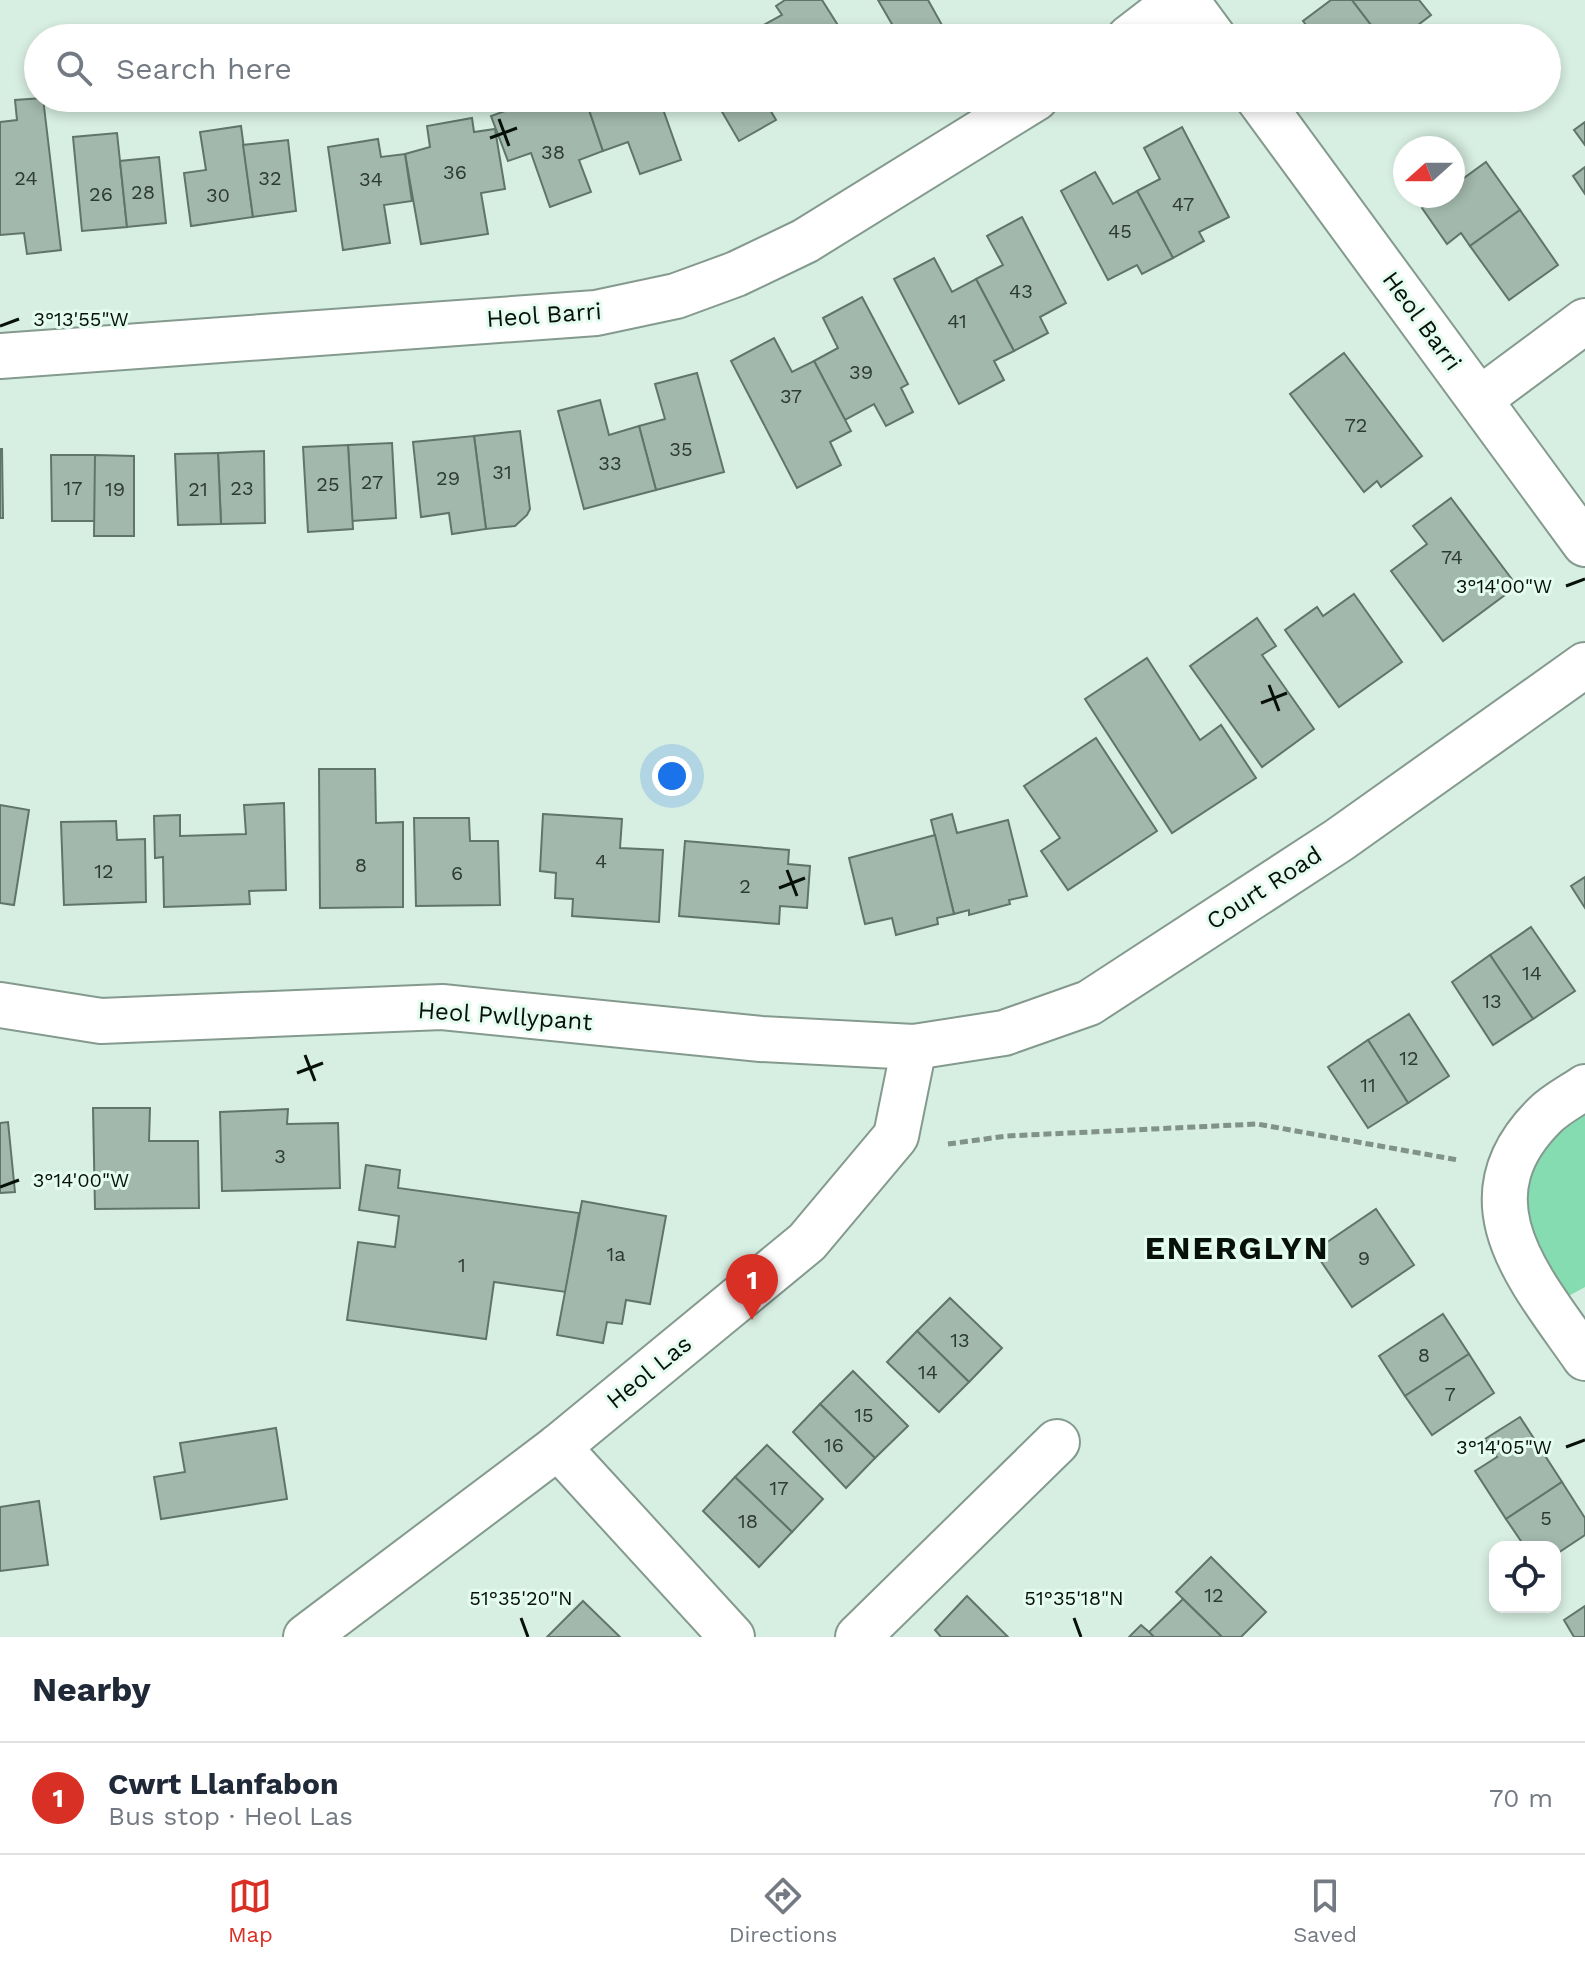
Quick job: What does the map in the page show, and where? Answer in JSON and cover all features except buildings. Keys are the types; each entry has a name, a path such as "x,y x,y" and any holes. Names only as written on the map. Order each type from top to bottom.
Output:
{"street":[{"path":"1147,24 1178,0"},
{"path":"1186,0 1204,24"},
{"name":"Heol Barri","path":"0,356 596,313 676,296 736,274 805,241 1013,112"},
{"name":"Heol Barri","path":"1268,112 1585,544"},
{"path":"1480,399 1585,321"},
{"name":"Court Road","path":"914,1047 1004,1033 1089,1003 1339,840 1585,665"},
{"name":"Heol Pwllypant","path":"0,1005 101,1021 442,1007 761,1039 914,1047"},
{"name":"Heol Las","path":"306,1637 558,1447 807,1242 896,1136 914,1047"},
{"path":"1585,1087 1546,1113 1518,1146 1503,1205 1505,1224 1522,1264 1585,1358"},
{"path":"858,1637 1057,1442"},
{"path":"558,1447 732,1637"}],"path":[{"path":"882,1153 1007,1136 1257,1124 1510,1170"}],"green space":[{"path":"1585,1108 1585,1287 1565,1298 1528,1234 1526,1183 1538,1155 1555,1130"}],"place":[{"name":"Cwrt Llanfabon","path":"752,1320"}],"district":[{"name":"ENERGLYN","path":"1237,1248"}]}
